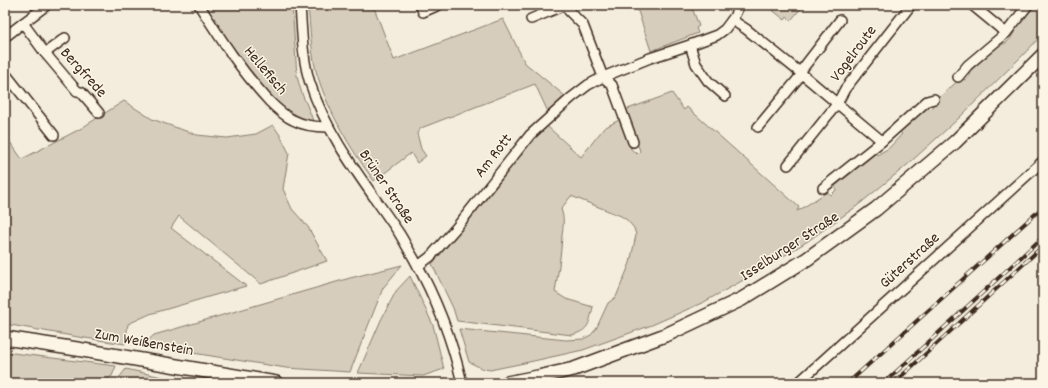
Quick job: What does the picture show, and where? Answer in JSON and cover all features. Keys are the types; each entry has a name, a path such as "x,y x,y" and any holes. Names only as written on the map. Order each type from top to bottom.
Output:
{"main road":[{"name":"Isselburger Straße","path":"507,383 538,378 574,369 668,334 742,299 807,259 876,209 955,142 1043,55"},
{"name":"Zum Weißenstein","path":"5,338 276,383"}],"street":[{"path":"5,37 47,5"},
{"name":"Hellefisch","path":"198,5 224,44 259,90 279,111 292,120 313,126 328,127"},
{"name":"Brüner Straße","path":"300,5 305,60 309,81 316,100 328,127 347,158 400,234 418,266 440,313 462,383"},
{"path":"420,5 423,12 439,5"},
{"path":"531,19 566,5 569,11 583,25 603,77 612,85 633,142"},
{"path":"738,5 732,20 746,29 882,140"},
{"name":"Vogelroute","path":"788,165 837,104 844,89 911,5"},
{"path":"972,5 1006,33"},
{"path":"958,77 968,65 1006,33 1028,5"},
{"name":"Am Rott","path":"418,266 430,257 456,228 530,135 571,98 588,85 603,77 655,56 716,35 725,29 732,20"},
{"path":"758,127 801,73 840,20"},
{"name":"Bergfrede","path":"23,23 77,91 81,92 99,113"},
{"name":"Bergfrede","path":"45,52 65,38"},
{"path":"690,45 696,64 708,81 724,96"},
{"path":"5,73 54,135"},
{"path":"823,188 927,101 934,99"},
{"name":"Güterstraße","path":"798,383 1043,161"}],"shaded area":[{"path":"200,5 292,5 297,76 314,124 279,106 266,92"},
{"path":"308,5 373,5 394,60 503,19 525,63 565,96 548,112 535,84 421,128 417,133 421,149 426,156 417,163 411,153 374,181 356,156 340,129 321,86 313,55"},
{"path":"636,5 691,5 699,26 696,28 698,33 651,51"},
{"path":"766,5 804,5 791,20 787,17 785,20"},
{"path":"1030,5 1043,5 1043,34 958,119 906,166 857,206 808,241 756,273 704,302 652,325 583,350 490,370 481,368 469,362 459,329 566,340 583,339 591,335 596,329 608,303 616,297 630,263 636,235 634,228 627,220 621,216 571,196 561,209 563,226 555,292 566,299 593,307 586,328 572,335 457,321 453,308 432,264 456,236 510,166 547,126 581,157 604,128 619,120 631,149 637,154 640,151 625,110 672,93 684,110 687,107 799,207 797,211 827,192 831,195 836,190 835,186 876,153 877,155 889,148 902,134 900,129 926,107 931,109 934,106 933,103 961,78 965,80 970,76 969,72 998,46 1009,40"},
{"path":"124,101 152,119 197,135 227,138 256,134 273,125 289,153 283,189 292,209 308,227 327,261 261,284 179,216 171,228 246,286 150,314 128,324 125,344 5,324 5,135 22,159 80,129"},
{"path":"402,265 383,288 350,372 286,368 143,345 154,335 350,278"},
{"path":"410,276 433,325 444,369 423,376 358,373 381,320 396,291"},
{"path":"5,352 116,366 112,376 101,383 5,383"},
{"path":"126,369 189,383 115,383"}],"railway":[{"path":"848,383 1043,207"},
{"path":"884,383 1043,237"},
{"path":"894,383 1043,246"}]}
